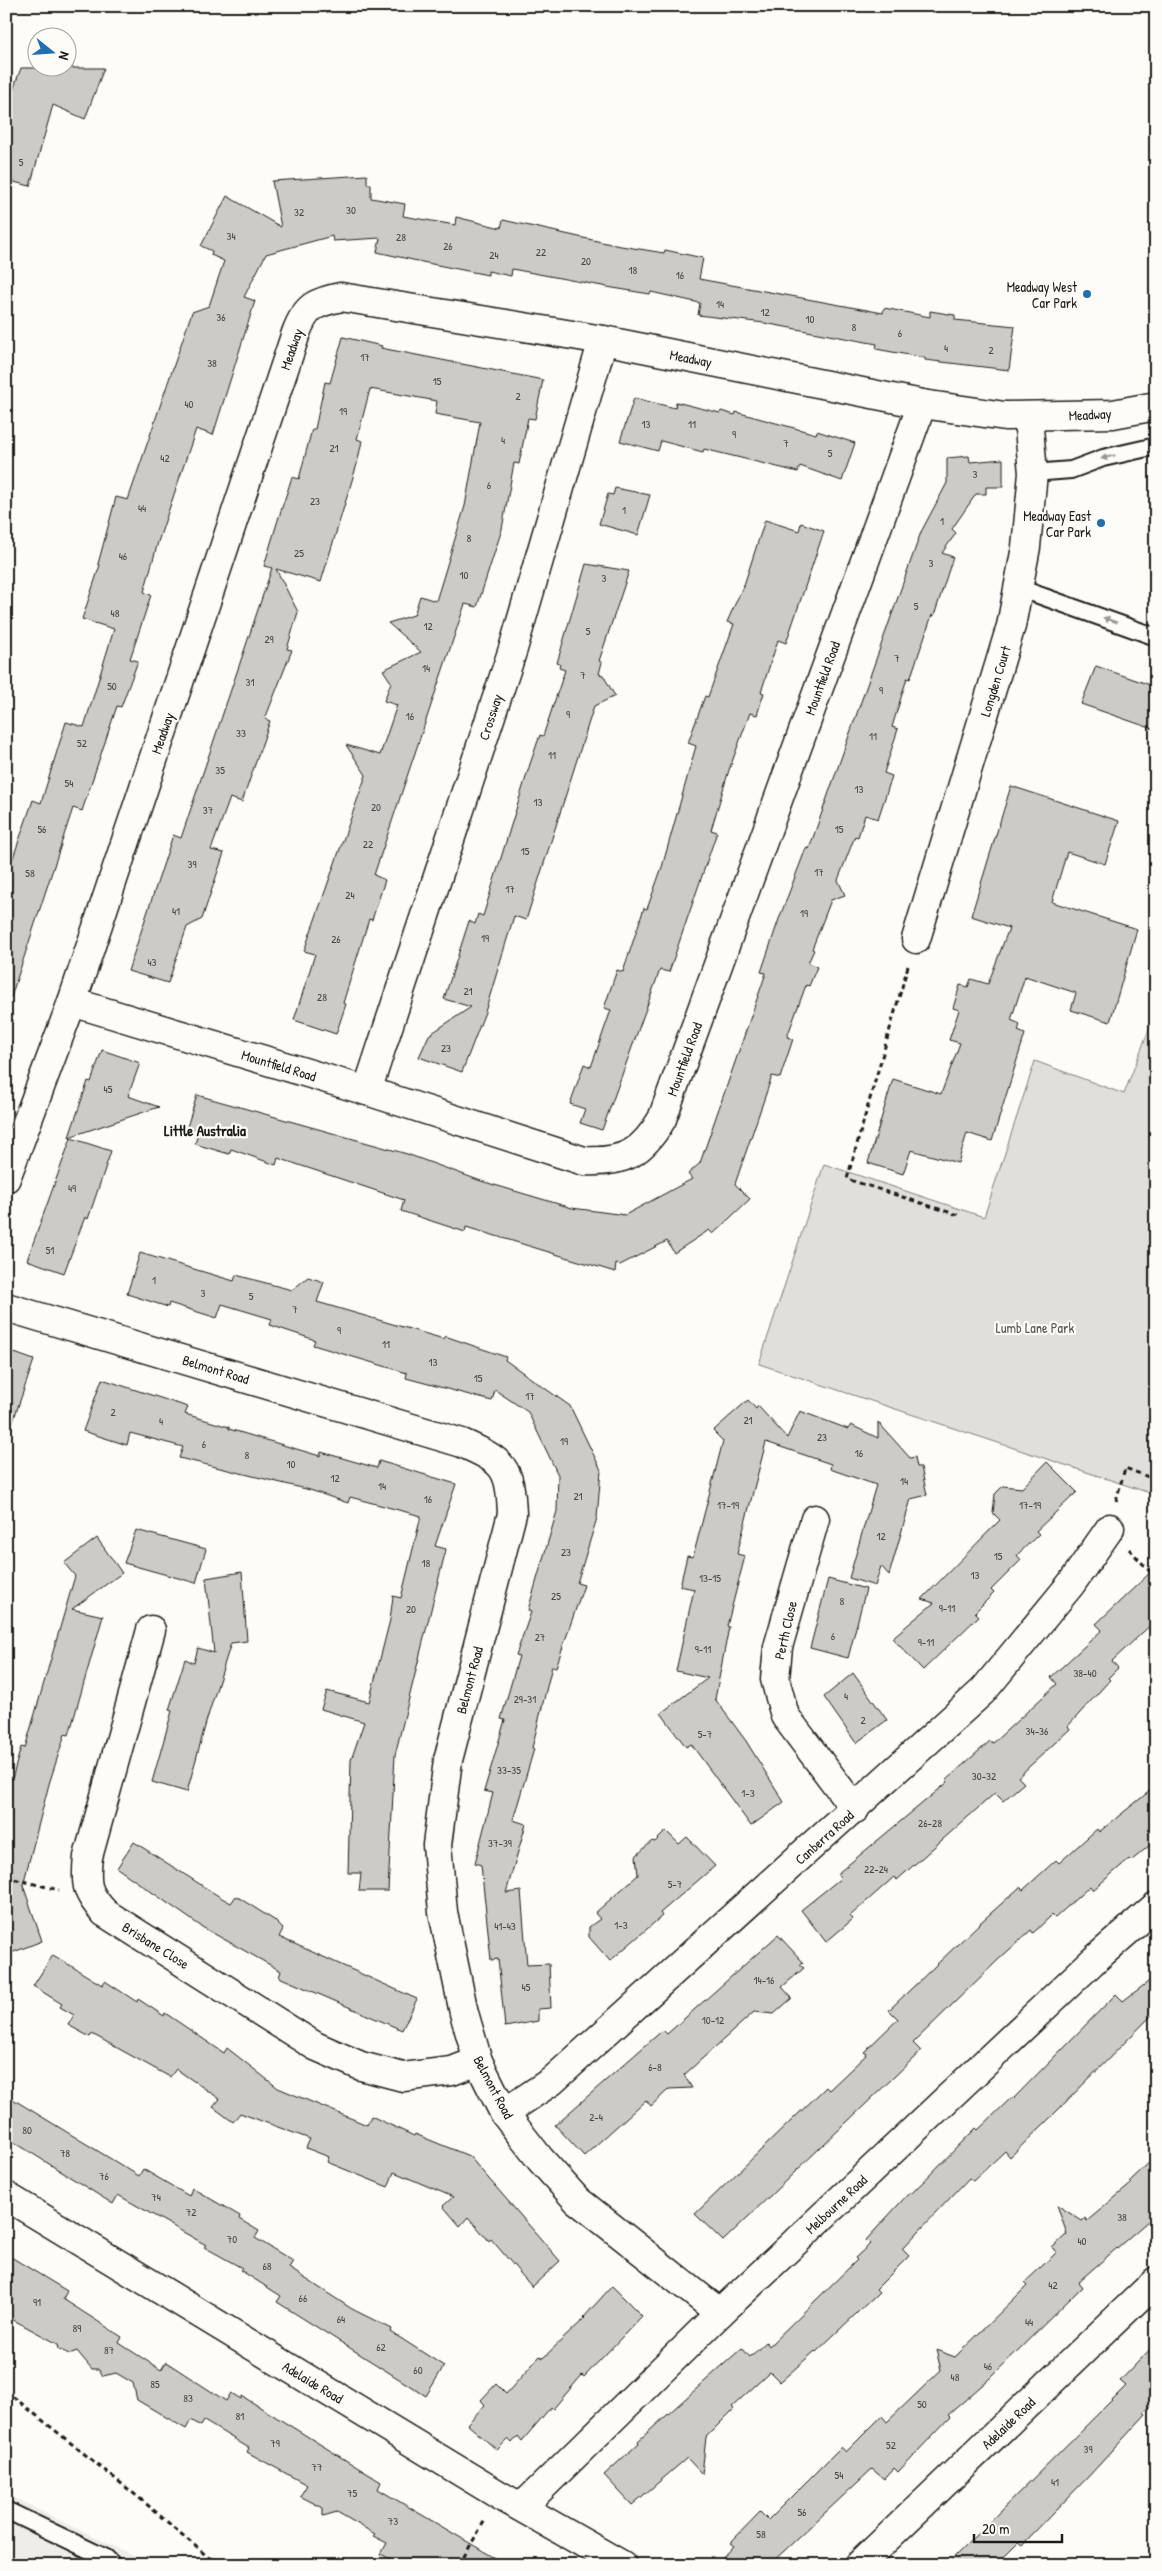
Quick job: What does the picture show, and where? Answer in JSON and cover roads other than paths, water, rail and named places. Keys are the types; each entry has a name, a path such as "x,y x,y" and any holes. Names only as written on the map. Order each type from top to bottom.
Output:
{"street":[{"name":"Meadway","path":"6,1178 72,1002 302,315 318,302 341,297 603,340 922,404 1028,417 1113,414 1156,406"},
{"name":"Crossway","path":"367,1092 513,649 603,340"},
{"name":"Mountfield Road","path":"72,1002 367,1092 584,1161 619,1160 639,1149 652,1137 662,1118 922,404"},
{"name":"Longden Court","path":"916,939 1012,626 1026,547 1033,473 1028,417"},
{"name":"Belmont Road","path":"6,1307 462,1443 486,1454 502,1465 511,1484 512,1514 448,1760 437,1845 445,1921 464,2013 478,2062 504,2112 540,2160 577,2200 720,2313"},
{"name":"Perth Close","path":"814,1519 778,1647 775,1679 785,1716 855,1809"},
{"name":"Canberra Road","path":"504,2112 552,2080 855,1809 983,1691 1071,1584 1110,1528"},
{"name":"Brisbane Close","path":"151,1630 88,1857 85,1879 91,1898 105,1913 315,2046 361,2066 403,2077 452,2071 478,2062"},
{"name":"Melbourne Road","path":"510,2501 720,2313 1092,1962 1156,1906"},
{"name":"Adelaide Road","path":"6,2196 510,2501 622,2565"},
{"name":"Adelaide Road","path":"859,2565 1156,2281"}],"lane":[{"path":"1033,473 1072,470 1104,458 1156,446"},
{"path":"1019,588 1156,636"},
{"path":"6,2510 106,2558 113,2565"}],"place":[{"name":"Meadway West Car Park","path":"1087,294"},
{"name":"Meadway East Car Park","path":"1101,523"}],"district":[{"name":"Little Australia","path":"205,1130"}],"park label":[{"name":"Lumb Lane Park","path":"1035,1327"}]}
